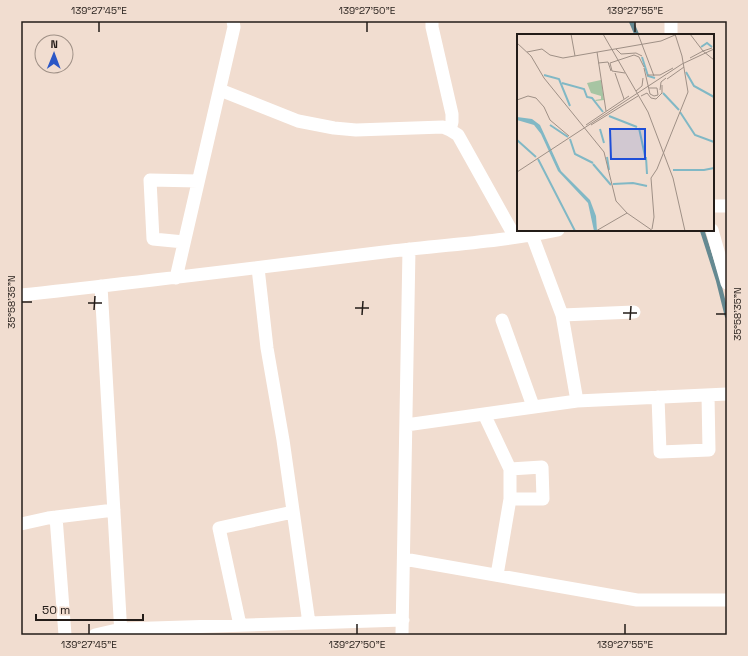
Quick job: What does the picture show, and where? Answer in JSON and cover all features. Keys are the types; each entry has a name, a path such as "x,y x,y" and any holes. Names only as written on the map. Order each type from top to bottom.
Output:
{"street":[{"path":"176,278 234,27 233,21"},
{"path":"432,21 432,27 452,114 450,130"},
{"path":"671,21 671,34"},
{"path":"220,90 298,121 334,128 356,130 443,127 450,130 458,135 515,237"},
{"path":"184,242 153,239 150,180 198,181"},
{"path":"714,206 727,206"},
{"path":"21,295 176,278 532,235 553,231"},
{"path":"712,231 727,283"},
{"path":"532,235 562,314 577,401"},
{"path":"402,635 409,249"},
{"path":"258,268 267,348 283,440 309,623"},
{"path":"101,286 121,632"},
{"path":"562,314 634,312"},
{"path":"502,320 533,406"},
{"path":"406,425 577,401 727,394"},
{"path":"658,397 660,452 709,450 708,395"},
{"path":"484,414 510,469 510,500 497,575"},
{"path":"510,469 542,467 543,499 510,500"},
{"path":"21,524 56,517 114,510"},
{"path":"240,625 219,528 293,512"},
{"path":"56,517 65,635"},
{"path":"404,559 637,600 727,600"},
{"path":"95,635 121,632 240,625 403,620"}],"waterway":[{"path":"631,21 637,34"},
{"path":"702,231 718,280 727,316"}]}
